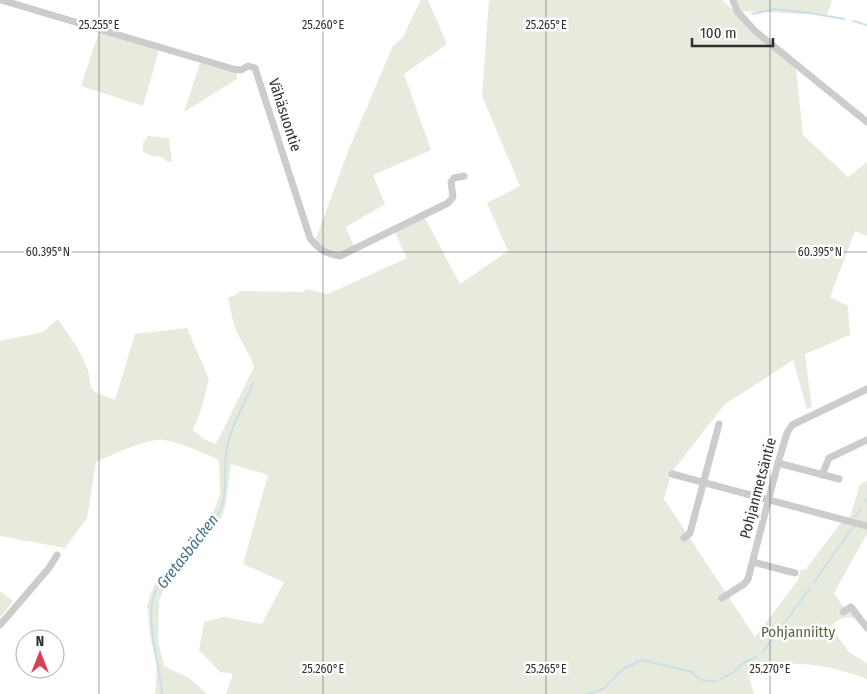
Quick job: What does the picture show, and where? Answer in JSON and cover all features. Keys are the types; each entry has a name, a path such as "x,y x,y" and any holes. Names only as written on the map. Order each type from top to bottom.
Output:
{"street":[{"name":"Vähäsuontie","path":"2,0 233,69 241,70 248,66 255,68 310,238 316,246 327,254 340,256 448,203 452,197 451,182 454,178 464,176"},
{"path":"733,0 737,11 744,20 867,122"},
{"name":"Pohjanmetsäntie","path":"722,598 744,584 748,579 770,500 778,463 787,433 792,425 867,389"},
{"path":"684,538 690,533 719,424"},
{"path":"822,475 829,458 867,440"},
{"path":"778,463 839,479"},
{"path":"672,474 867,526"},
{"path":"0,625 49,568 57,555"},
{"path":"753,562 795,573"},
{"path":"844,612 852,607 867,628"}],"green space":[{"path":"421,0 428,0 447,44 404,74 431,150 373,175 385,204 346,227 354,247 342,252 333,253 315,241 349,149 393,46 403,37"},
{"name":"Pohjanniitty","path":"489,0 722,0 796,68 803,135 848,177 867,162 867,236 855,231 830,297 848,306 850,335 805,354 812,409 811,407 807,409 793,360 724,405 672,472 664,499 755,637 798,580 801,569 805,570 840,524 850,517 860,484 867,481 867,534 834,593 845,609 858,609 860,615 858,622 847,617 840,619 830,626 849,652 867,663 867,679 824,667 792,664 747,670 754,694 226,694 233,674 220,672 199,650 204,622 224,617 262,624 284,582 243,564 268,475 231,464 226,503 222,516 197,550 165,585 159,601 158,640 164,666 189,678 207,694 155,694 157,665 151,641 147,606 151,592 158,579 187,547 214,510 220,495 219,460 171,441 157,440 140,444 96,462 87,518 65,548 0,536 0,341 43,332 58,319 84,361 93,391 115,400 135,334 187,328 209,379 202,407 193,430 204,439 216,444 254,367 235,328 228,297 234,296 240,291 303,292 306,289 328,294 407,258 395,233 425,218 460,284 508,251 487,203 520,186 482,96"},
{"path":"736,0 832,0 827,15 741,11"},
{"path":"99,32 159,50 143,106 81,86"},
{"path":"200,63 237,73 237,79 184,112"},
{"path":"148,136 169,138 172,162 166,161 163,157 152,156 143,152 143,143"},
{"path":"0,591 13,601 0,618"}],"waterway":[{"path":"752,14 775,9 844,19"},
{"path":"853,21 867,25"},
{"name":"Gretasbäcken","path":"162,694 151,615 155,592 163,580 202,538 220,511 224,496 226,455 229,439 253,383"},
{"path":"855,517 861,508"},
{"path":"814,582 853,527"},
{"path":"762,653 811,587"},
{"path":"720,680 735,671 743,663 758,656"},
{"path":"588,694 603,689 623,669 642,660 692,672 702,680 715,681"}]}
